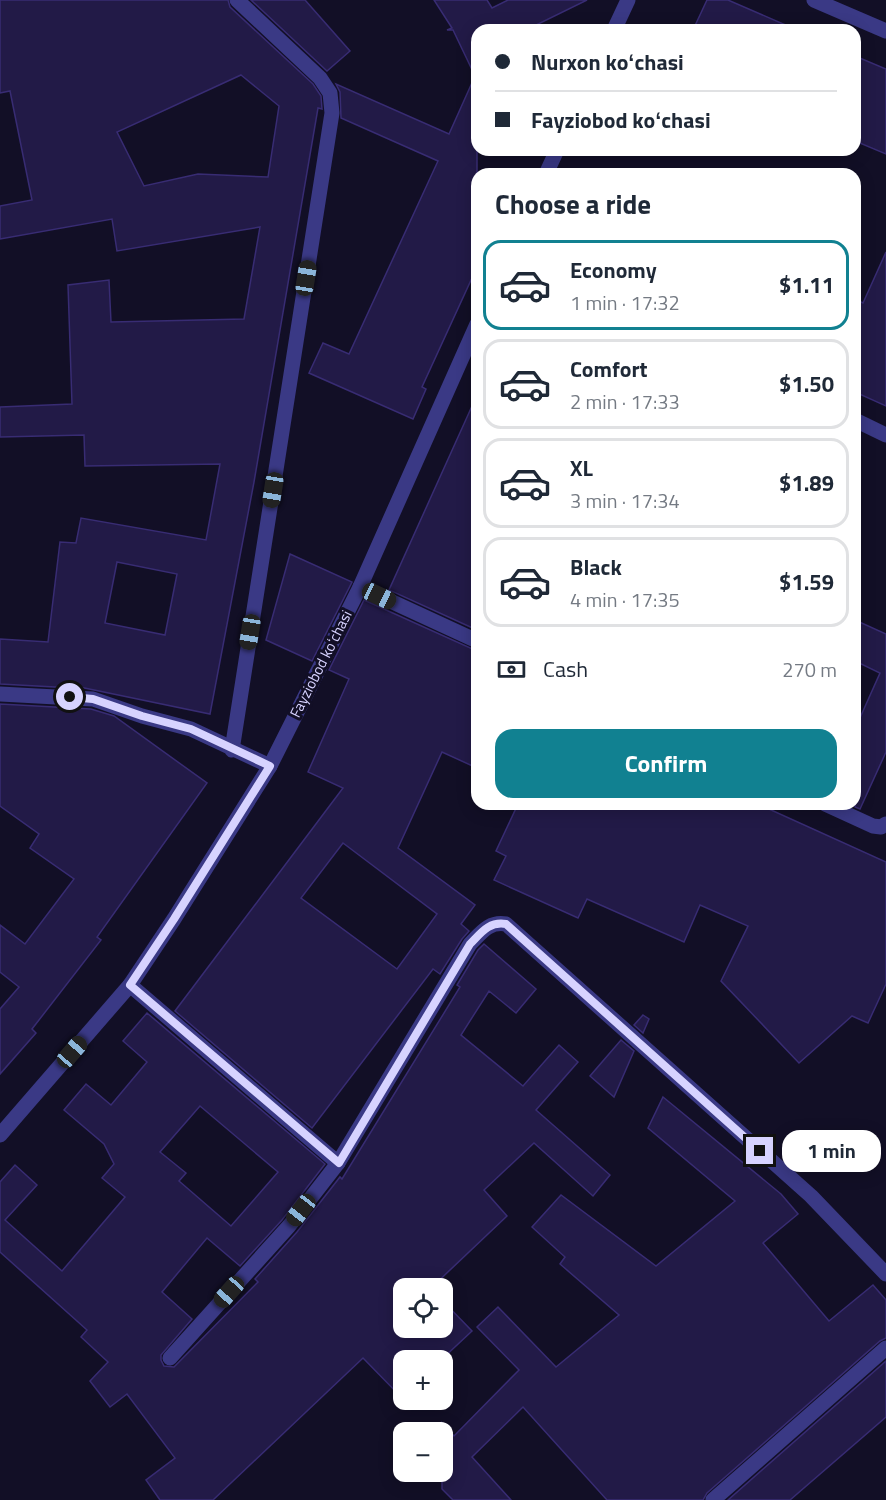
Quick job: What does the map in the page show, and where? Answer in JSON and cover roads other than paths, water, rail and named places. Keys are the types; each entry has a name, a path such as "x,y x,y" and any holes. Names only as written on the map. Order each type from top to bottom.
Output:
{"street":[{"path":"232,750 332,113 330,93 320,78 237,0"},
{"path":"617,24 628,0"},
{"path":"814,0 886,31"},
{"name":"Fayziobod koʻchasi","path":"0,1135 130,985 270,766 360,586 471,337"},
{"path":"861,423 886,435"},
{"path":"360,586 471,638"},
{"path":"0,694 93,699 142,716 191,729 270,766"},
{"path":"838,810 873,826 881,827 886,824"},
{"path":"170,1358 289,1226 339,1163 470,944 496,922 506,924 811,1196 886,1274"},
{"path":"130,985 339,1163"},
{"path":"713,1500 886,1348"}]}
